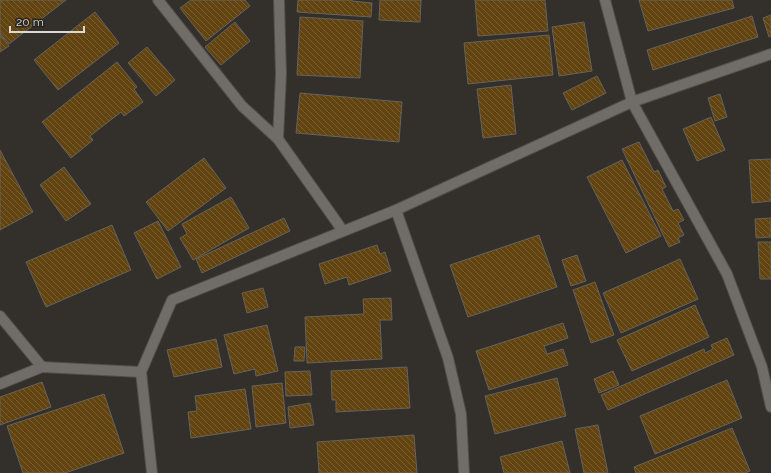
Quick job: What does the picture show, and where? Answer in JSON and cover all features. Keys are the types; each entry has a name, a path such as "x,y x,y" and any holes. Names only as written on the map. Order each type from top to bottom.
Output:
{"street":[{"path":"158,0 242,106 278,139 343,231"},
{"path":"278,139 281,74 279,0"},
{"path":"605,0 632,102 727,274 762,367 771,407"},
{"path":"152,473 141,372 172,300 396,210 632,102 771,54"},
{"path":"396,210 448,358 461,414 464,473"},
{"path":"0,316 42,367"},
{"path":"0,384 42,367 141,372"}],"building":[{"path":"0,0 66,0 9,44 0,33"},
{"path":"191,0 245,0 250,6 206,41 180,8"},
{"path":"298,0 352,0 372,3 371,17 297,12"},
{"path":"380,0 421,0 420,22 379,20"},
{"path":"475,0 545,0 548,31 478,36"},
{"path":"639,0 732,0 734,8 648,31"},
{"path":"95,12 119,43 58,90 34,60"},
{"path":"771,15 771,36 769,37 763,18"},
{"path":"752,16 758,37 653,70 647,50"},
{"path":"300,17 363,21 360,78 297,75"},
{"path":"235,22 250,41 221,65 205,47"},
{"path":"584,22 592,71 559,76 552,27"},
{"path":"0,34 9,46 0,52"},
{"path":"549,35 553,75 468,84 464,43"},
{"path":"147,47 175,80 156,96 128,63"},
{"path":"117,62 137,87 134,89 143,102 124,116 121,112 90,136 93,140 71,158 42,122"},
{"path":"597,76 606,93 572,110 563,93"},
{"path":"511,85 516,134 483,138 477,89"},
{"path":"300,93 402,102 399,142 296,133"},
{"path":"720,94 727,117 715,121 708,98"},
{"path":"711,117 725,150 697,161 683,129"},
{"path":"639,142 654,172 658,170 666,187 662,189 673,211 678,209 684,220 678,223 684,235 678,238 680,242 669,247 622,149"},
{"path":"0,150 33,212 0,230"},
{"path":"204,158 226,188 168,231 146,202"},
{"path":"771,159 771,201 752,203 749,160"},
{"path":"622,160 661,236 626,253 587,177"},
{"path":"64,167 91,204 66,221 40,185"},
{"path":"231,197 249,228 193,260 180,238 187,234 182,224"},
{"path":"284,218 290,231 202,273 196,259"},
{"path":"771,218 771,237 756,238 755,219"},
{"path":"158,221 181,267 157,279 134,233"},
{"path":"112,225 131,270 46,307 26,262"},
{"path":"539,235 557,287 468,317 450,265"},
{"path":"758,242 771,242 771,279 760,279"},
{"path":"377,245 380,254 385,252 391,271 349,285 347,277 325,284 319,264"},
{"path":"577,255 586,281 571,286 562,260"},
{"path":"680,259 698,299 621,333 603,293"},
{"path":"595,282 614,335 591,343 573,290"},
{"path":"263,288 268,307 247,313 242,293"},
{"path":"391,298 392,320 380,320 382,359 307,363 305,317 364,314 363,299"},
{"path":"695,305 709,337 632,371 617,340"},
{"path":"563,323 568,338 544,346 547,354 563,349 568,365 489,390 476,351"},
{"path":"267,325 278,371 256,376 255,369 234,374 224,335"},
{"path":"727,338 734,355 608,410 601,395 704,349 705,353 713,349 711,345"},
{"path":"216,339 222,367 174,377 167,350"},
{"path":"295,347 305,347 304,361 294,361"},
{"path":"407,367 410,408 336,412 336,400 332,400 331,371"},
{"path":"310,371 312,395 286,396 285,372"},
{"path":"613,371 619,385 599,393 594,379"},
{"path":"557,378 566,416 495,434 485,396"},
{"path":"727,380 742,418 655,454 640,416"},
{"path":"42,382 51,407 0,425 0,397"},
{"path":"282,383 286,423 256,427 252,386"},
{"path":"245,389 251,429 191,438 188,412 197,411 195,396"},
{"path":"104,394 124,453 65,473 23,473 7,426"},
{"path":"310,403 314,425 290,428 288,407"},
{"path":"598,425 608,473 584,473 575,429"},
{"path":"732,428 750,471 745,473 636,473 634,467"},
{"path":"414,435 417,473 319,473 317,442"},
{"path":"562,441 570,473 504,473 500,457"}]}
